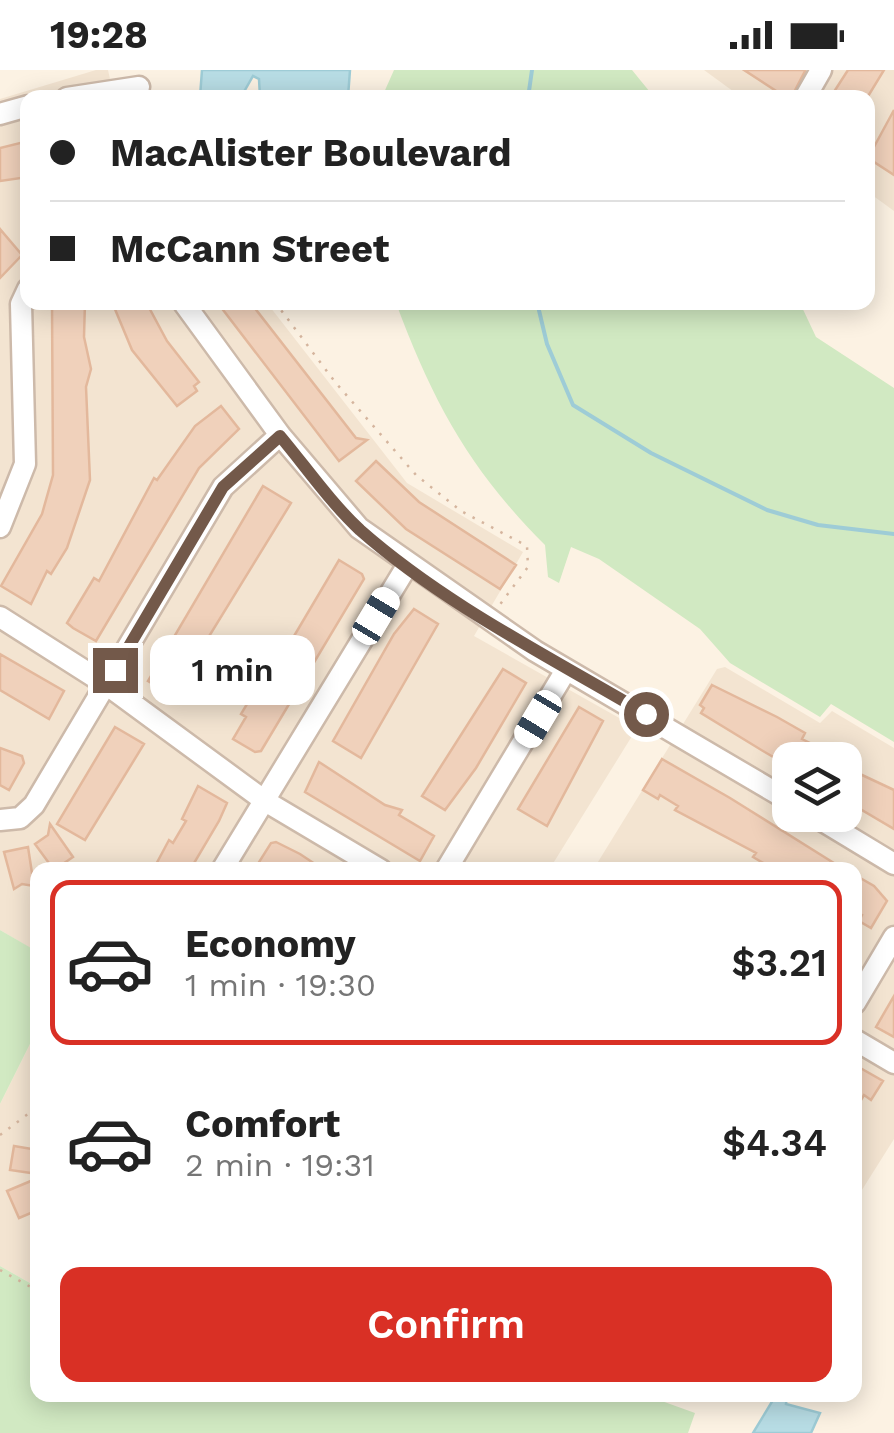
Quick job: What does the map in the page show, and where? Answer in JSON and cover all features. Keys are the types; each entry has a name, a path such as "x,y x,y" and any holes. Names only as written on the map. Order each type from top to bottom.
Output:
{"street":[{"path":"101,90 140,81"},
{"path":"0,527 25,464 21,310"},
{"path":"189,310 280,436 359,528 407,566 566,670 772,790"},
{"path":"0,820 20,818 34,805 223,487 280,436"},
{"path":"227,862 407,566"},
{"path":"0,617 107,685 265,800 368,862"},
{"path":"451,862 566,670"},
{"path":"841,832 894,864"},
{"path":"862,991 894,937"},
{"path":"862,1044 894,1064"}],"path":[{"path":"281,310 334,382 416,476 460,511 527,546 528,567 489,621"},
{"path":"0,1135 30,1112"},
{"path":"0,1270 30,1287"}],"shaded area":[{"path":"108,70 112,90 30,90"},
{"path":"704,70 894,70 894,211 875,197 875,90 731,90"},
{"path":"20,93 20,310 272,310 407,483 523,552 474,636 637,728 554,862 30,862 30,948 0,930 0,99"},
{"path":"725,667 820,723 832,711 894,748 894,1139 862,1190 862,862 598,862 717,669"},
{"path":"30,1044 30,1283 0,1266 0,1104"}],"green space":[{"path":"394,70 632,70 648,90 385,90"},
{"path":"399,310 803,310 816,337 894,388 894,742 831,704 820,717 730,663 700,629 599,559 571,547 559,583 548,577 545,545 474,461 424,372"},
{"path":"0,930 30,947 30,1044 0,1104"},
{"path":"0,1266 30,1283 30,1402 664,1402 695,1413 688,1433 0,1433"}],"water":[{"path":"202,70 350,70 349,90 260,90 259,79 253,76 245,90 201,90"},
{"path":"772,1402 786,1402 820,1413 811,1433 753,1433"}],"building":[{"path":"744,70 805,71 795,90 775,90"},
{"path":"848,70 884,70 872,90 835,90"},
{"path":"894,110 894,175 875,163 875,145"},
{"path":"20,143 20,178 0,181 0,148"},
{"path":"0,229 20,257 0,278"},
{"path":"52,310 85,310 84,337 91,369 86,387 90,480 67,548 51,574 47,571 31,604 1,586 42,514 53,475"},
{"path":"115,310 150,310 167,341 199,382 194,386 197,391 177,406 132,350"},
{"path":"223,310 256,310 356,438 367,440 339,461"},
{"path":"221,406 239,429 199,468 96,641 73,628 67,623 94,578 99,581 154,478 157,480 195,426"},
{"path":"376,461 419,502 516,565 500,589 406,529 356,481"},
{"path":"263,486 291,503 173,695 148,681"},
{"path":"339,560 364,579 261,751 255,752 233,739 246,717 241,714 253,694 258,697"},
{"path":"414,609 438,624 361,758 333,741 394,634"},
{"path":"0,654 64,691 49,719 0,690"},
{"path":"503,669 526,683 476,768 445,810 422,796"},
{"path":"712,685 805,733 802,739 808,742 772,742 772,756 701,713 704,708 700,705"},
{"path":"579,707 603,721 547,826 518,809"},
{"path":"115,727 144,744 85,840 57,824"},
{"path":"0,748 22,756 24,763 9,790 0,785"},
{"path":"662,759 772,824 772,832 784,832 832,862 761,862 753,857 756,853 675,810 678,806 660,795 658,799 643,790"},
{"path":"319,762 385,805 402,810 399,815 434,836 420,861 305,792"},
{"path":"862,775 894,790 894,829 862,810"},
{"path":"198,786 227,803 195,862 157,862 169,840 173,843 186,821 182,819"},
{"path":"50,824 73,857 66,862 48,862 35,844 48,835"},
{"path":"276,842 312,862 259,862 271,843"},
{"path":"28,847 30,885 22,884 14,889 4,852"},
{"path":"862,879 887,901 871,928 862,923"},
{"path":"894,996 894,1037 876,1027"},
{"path":"862,1069 883,1081 871,1100 864,1095 862,1098"},
{"path":"14,1146 30,1149 30,1173 10,1170"},
{"path":"30,1181 30,1213 19,1218 7,1191"}],"waterway":[{"path":"529,90 532,70"},
{"path":"539,310 547,344 573,405 651,453 767,510 818,525 894,534"}],"route":[{"path":"115,670 223,487 236,471 280,436 359,528 407,566 536,652 646,714"}]}
